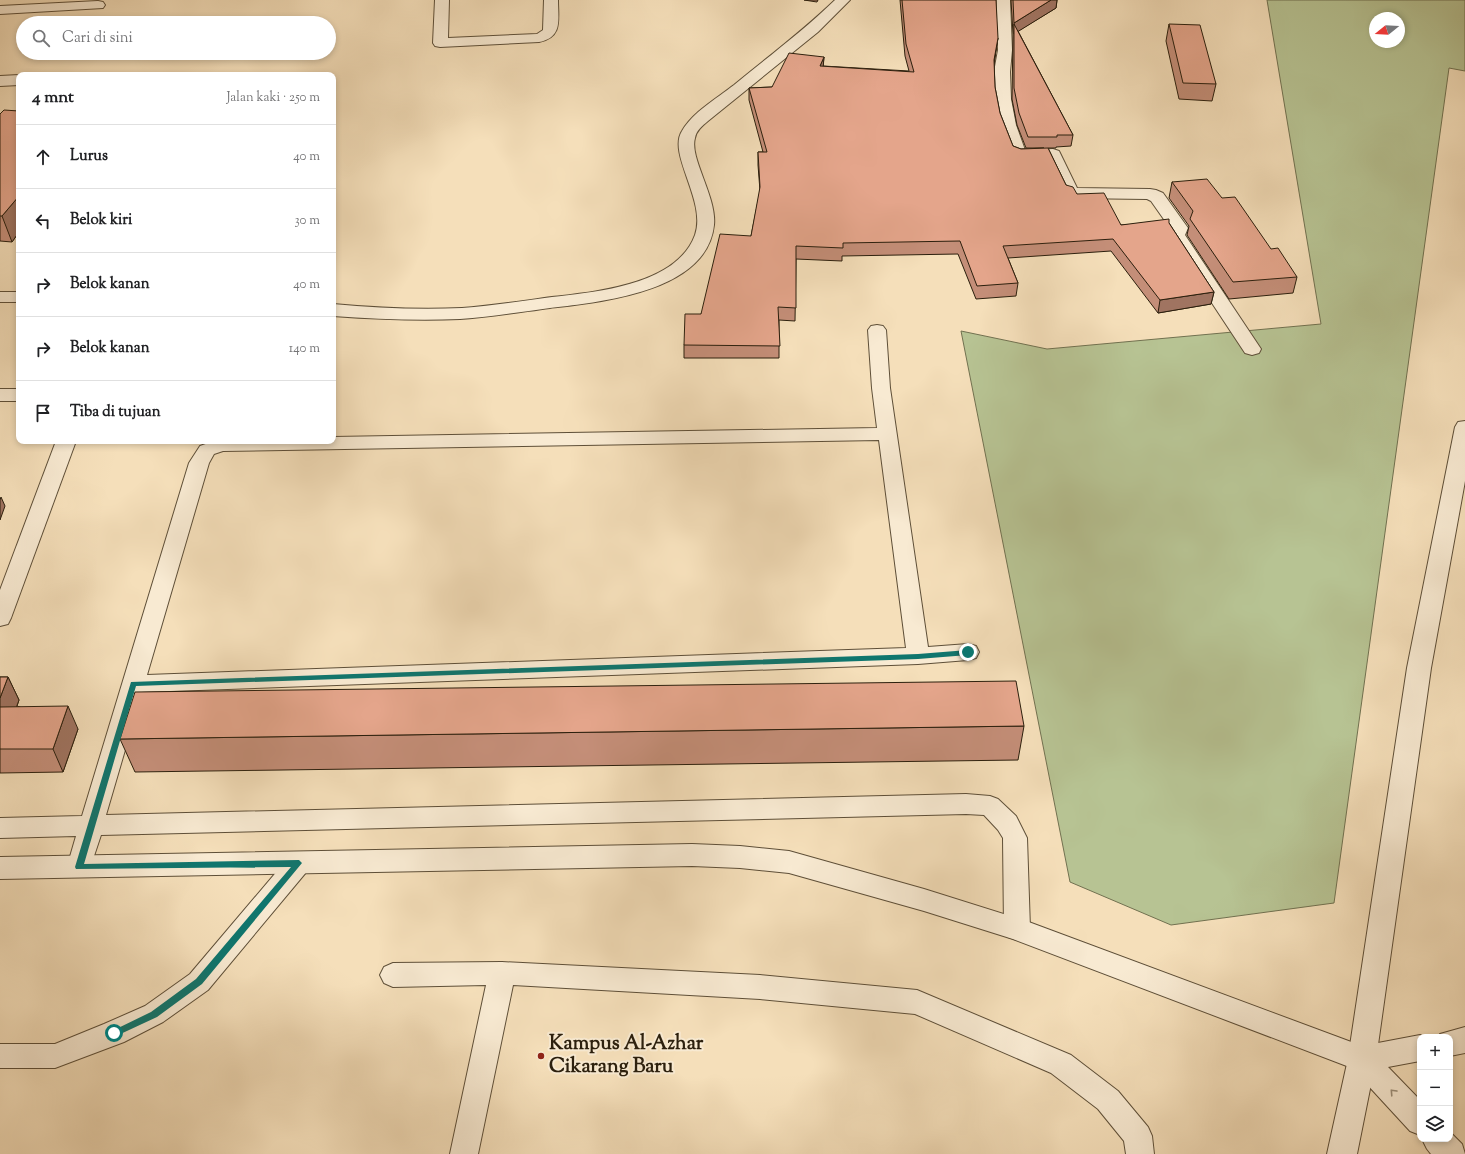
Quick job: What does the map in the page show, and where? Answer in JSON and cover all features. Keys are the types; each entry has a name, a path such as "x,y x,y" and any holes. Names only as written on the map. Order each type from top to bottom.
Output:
{"street":[{"path":"442,0 440,44 539,38 546,35 550,30 551,0"},
{"path":"336,310 448,314 494,310 569,301 612,293 641,287 668,274 684,262 698,247 707,225 706,210 687,152 685,143 686,136 702,118 813,29 844,0"},
{"path":"1003,0 1005,50 1002,72 1004,99 1008,125 1019,155 1053,154 1071,193 1150,194 1157,197 1179,228 1177,233 1178,238 1252,349"},
{"path":"0,10 98,5"},
{"path":"0,81 16,80"},
{"path":"0,297 16,297"},
{"path":"1342,1154 1362,1059 1419,668 1465,427"},
{"path":"0,868 692,855 740,857 790,862 924,900 1017,930 1362,1059 1417,1118"},
{"path":"1453,1042 1465,1040"},
{"path":"1362,1059 1417,1049"},
{"path":"1440,1142 1451,1154"}],"lane":[{"path":"877,330 881,388 918,656"},
{"path":"0,394 16,395"},
{"path":"336,443 887,434"},
{"path":"0,618 65,444"},
{"path":"79,867 199,463 207,450 222,445 282,444"},
{"path":"133,684 918,656 968,652"},
{"path":"0,828 91,827 966,804 990,806 1007,823 1015,838 1017,930"},
{"path":"0,1056 55,1056 114,1033 154,1014 199,982 299,863"},
{"path":"464,1154 502,973"},
{"path":"393,975 502,973 760,987 917,1002 1060,1064 1108,1100 1138,1136 1140,1154"}],"green space":[{"path":"1267,0 1465,0 1465,71 1449,68 1334,903 1171,925 1070,882 961,331 1047,349 1321,324"}],"building":[{"path":"902,0 996,0 998,38 994,60 995,87 1000,113 1013,146 1021,149 1048,148 1066,185 1073,187 1077,194 1104,193 1121,225 1169,219 1169,223 1214,292 1160,300 1113,239 1003,246 1018,283 977,286 960,241 843,243 843,248 796,246 796,308 778,307 780,346 684,345 685,314 701,314 720,234 751,236 760,187 758,152 767,152 749,88 772,87 789,53 824,57 820,66 914,72 906,44"},
{"path":"1013,0 1051,0 1014,23"},
{"path":"1014,24 1073,135 1057,135 1057,137 1028,137 1019,113 1014,88"},
{"path":"1169,24 1200,25 1216,84 1183,83"},
{"path":"4,110 16,111 16,200 2,216 0,216 0,114"},
{"path":"1207,179 1222,198 1235,197 1271,249 1278,248 1297,277 1233,282 1190,219 1193,211 1172,182"},
{"path":"0,677 8,677 0,698"},
{"path":"1016,681 1024,726 120,739 135,692"},
{"path":"68,706 53,749 0,749 0,707"}],"place":[{"name":"Kampus Al-Azhar Cikarang Baru","path":"541,1056"}],"route":[{"path":"114,1033 154,1014 199,982 299,863 79,867 133,684 918,656 968,652"}]}
